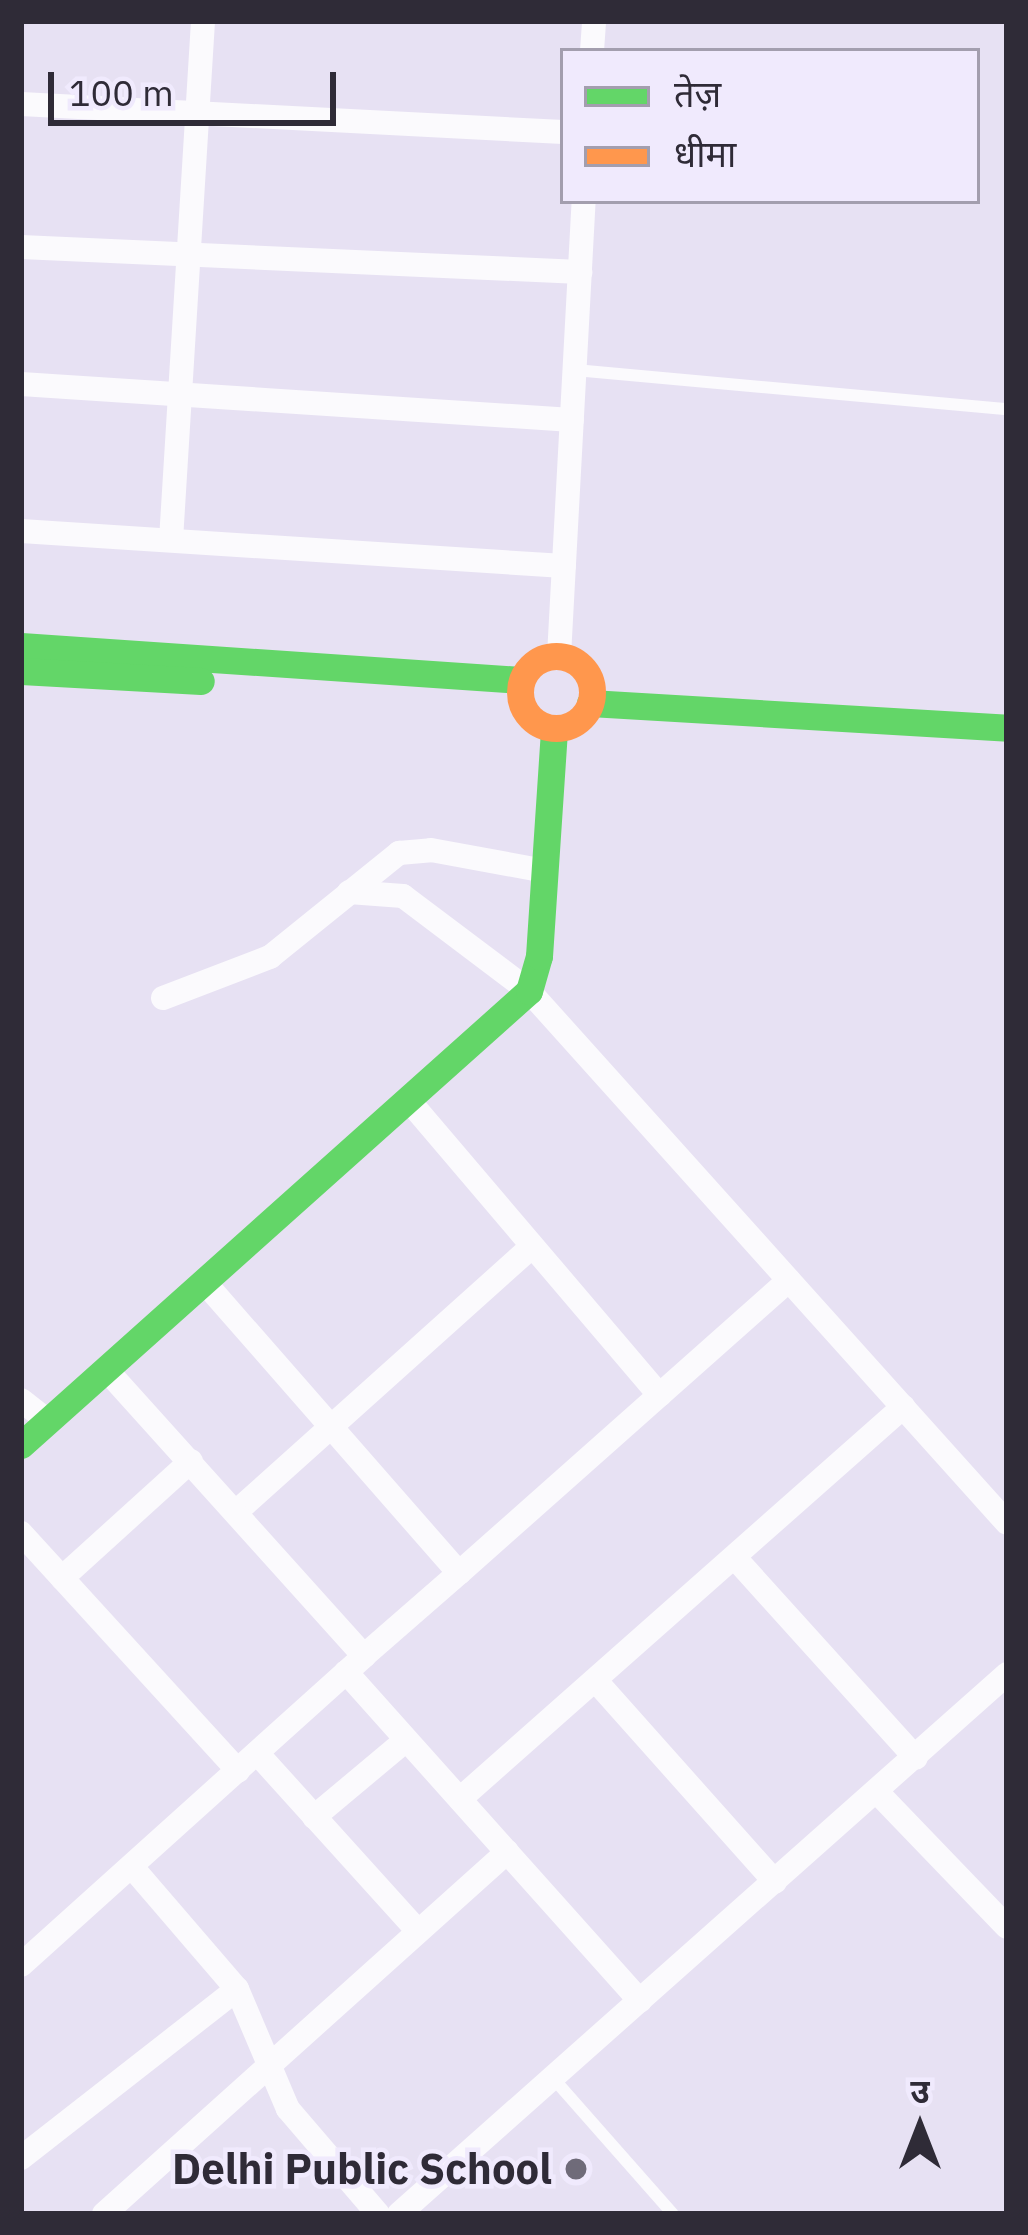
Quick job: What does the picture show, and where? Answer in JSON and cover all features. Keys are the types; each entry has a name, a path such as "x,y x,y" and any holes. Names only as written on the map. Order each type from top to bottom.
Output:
{"main road":[{"path":"21,646 521,690"},
{"path":"521,690 540,659 559,656 580,665 591,694"},
{"path":"21,670 521,690"},
{"path":"521,690 538,724 554,728 572,724 591,694"},
{"path":"591,694 1007,708"},
{"path":"591,694 1007,728"},
{"path":"21,1445 206,1285 529,992 545,872 554,728"}],"street":[{"path":"171,540 203,21"},
{"path":"21,104 560,132"},
{"path":"559,656 584,204"},
{"path":"21,247 580,272"},
{"path":"21,384 572,420"},
{"path":"21,531 564,566"},
{"path":"163,998 270,957 411,849 545,872"},
{"path":"349,892 403,896 529,992 1007,1523"},
{"path":"410,1102 659,1395"},
{"path":"236,1512 532,1246"},
{"path":"21,1965 789,1280"},
{"path":"206,1285 459,1573"},
{"path":"107,1371 236,1512 355,1664 406,1740 640,2001"},
{"path":"21,1400 48,1421"},
{"path":"460,1799 903,1407"},
{"path":"62,1578 190,1462"},
{"path":"21,1533 247,1762 314,1817 418,1931"},
{"path":"736,1559 916,1758"},
{"path":"399,2214 1007,1674"},
{"path":"596,1681 775,1882"},
{"path":"314,1817 406,1740"},
{"path":"877,1792 1007,1927"},
{"path":"104,2214 267,2061 507,1852"},
{"path":"132,1867 237,1989 288,2109 378,2214"},
{"path":"21,2158 237,1989"}],"lane":[{"path":"575,370 1007,409"},
{"path":"553,2078 673,2214"}],"traffic: fast":[{"path":"21,646 521,680"},
{"path":"21,671 201,681"},
{"path":"590,703 1007,728"},
{"path":"21,1445 529,991 539,956 554,728"}],"traffic: slow":[{"path":"556,656 581,667 592,692 581,717 556,728 531,717 520,692 531,667 556,656"}],"place":[{"name":"Delhi Public School","path":"576,2169"}]}
